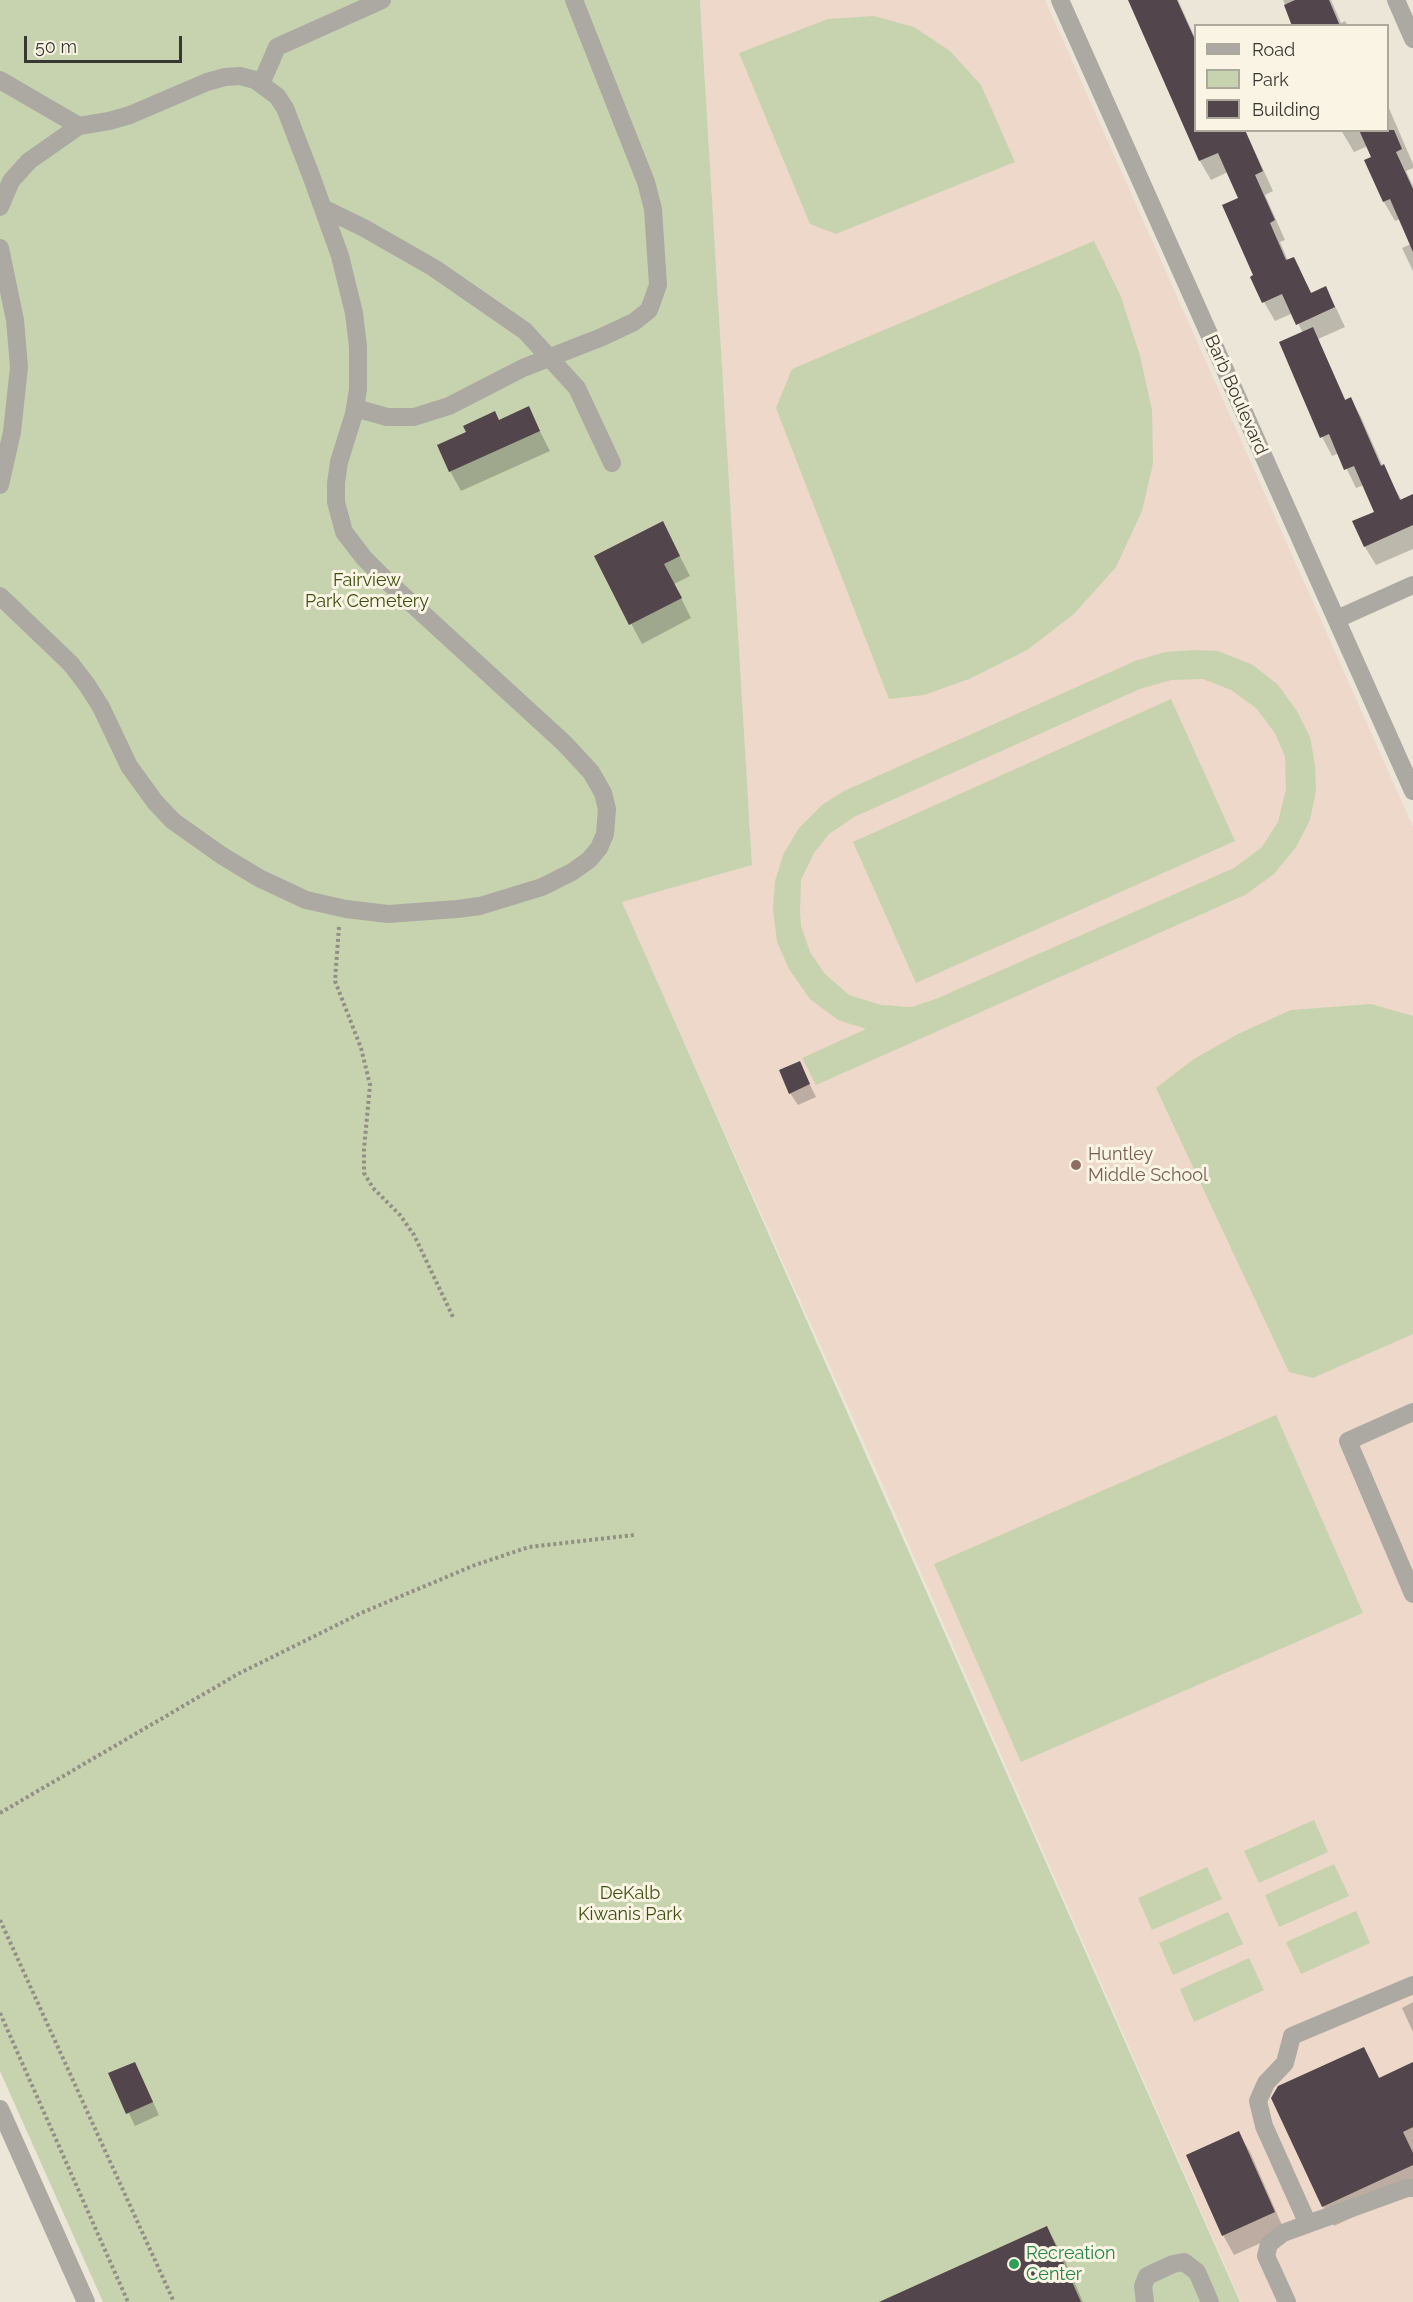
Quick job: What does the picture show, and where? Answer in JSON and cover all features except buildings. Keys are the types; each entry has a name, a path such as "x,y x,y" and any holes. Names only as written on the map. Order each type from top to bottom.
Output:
{"street":[{"path":"261,84 277,47 382,0"},
{"path":"355,408 387,417 414,417 449,406 523,368 634,322 649,310 658,285 653,209 646,182 574,0"},
{"name":"Barb Boulevard","path":"1060,0 1413,791"},
{"path":"1396,0 1413,39"},
{"path":"0,207 11,181 29,161 79,126 130,115 207,82 225,77 240,76 261,84 277,96 285,108 323,208 346,275 354,313 358,347 358,389 355,408 339,462 336,483 336,502 345,532 364,558 386,580 564,743 598,782 607,809 605,834 599,848 589,860 572,872 542,887 500,901 457,909 388,914 341,908 306,900 259,878 221,855 173,821 129,766 87,685 70,664 0,596"},
{"path":"0,80 79,126"},
{"path":"323,208 364,228 434,268 525,331 577,388 612,463"},
{"path":"0,248 15,320 19,367 12,432 0,485"},
{"path":"1336,620 1413,585"},
{"path":"1413,1412 1348,1441 1413,1594"},
{"path":"1308,2224 1264,2126 1258,2101 1266,2083 1285,2063 1292,2036 1413,1985"},
{"path":"0,2109 86,2302"},
{"path":"1287,2302 1266,2256 1269,2244 1283,2233 1407,2188 1413,2188"},
{"path":"1145,2302 1143,2286 1147,2276 1184,2262 1197,2272 1210,2302"}],"path":[{"path":"341,908 335,981 361,1048 370,1085 364,1173 373,1188 400,1215 414,1235 453,1317"},
{"path":"0,1813 238,1674 361,1613 475,1565 529,1547 634,1535"},
{"path":"0,1920 174,2302"},
{"path":"0,2013 128,2302"}],"shaded area":[{"name":"Huntley Middle School","path":"700,0 1045,0 1413,827 1413,2302 1241,2302 858,1429 621,902 752,865"}],"green space":[{"path":"0,0 700,0 752,865 622,902 1240,2302 103,2302 0,2071"},
{"path":"874,16 914,27 950,51 981,85 1015,162 836,234 810,224 739,53 828,19"},
{"path":"1094,241 1121,297 1140,356 1152,410 1153,463 1142,511 1116,567 1074,614 1027,650 969,679 924,695 889,699 776,408 792,369"},
{"path":"1218,651 1253,665 1278,685 1297,711 1310,737 1315,765 1316,791 1310,820 1296,847 1274,874 1245,895 816,1085 802,1058 866,1029 838,1020 810,999 789,969 777,942 773,909 775,881 784,853 799,828 822,805 844,791 1135,661 1165,652","holes":["1203,679 1231,690 1256,708 1275,733 1285,757 1286,789 1278,822 1262,847 1234,868 938,998 912,1007 881,1005 849,995 825,974 810,952 801,926 801,880 814,853 829,834 854,817 1140,689 1171,680"]},
{"path":"1171,699 1235,841 916,983 853,842"},
{"path":"1371,1004 1413,1016 1413,1334 1313,1378 1289,1372 1156,1088 1194,1059 1238,1034 1291,1010"},
{"path":"1276,1415 1363,1613 1021,1762 934,1564"},
{"path":"1314,1820 1328,1852 1259,1883 1244,1851"},
{"path":"1334,1864 1349,1896 1279,1927 1265,1895"},
{"path":"1207,1867 1222,1899 1152,1930 1138,1898"},
{"path":"1356,1911 1370,1943 1301,1974 1286,1942"},
{"path":"1228,1912 1243,1944 1173,1975 1159,1943"},
{"path":"1249,1958 1264,1990 1194,2022 1180,1989"}],"place":[{"name":"Huntley Middle School","path":"1076,1165"},
{"name":"Recreation Center","path":"1014,2264"}],"park label":[{"name":"Fairview Park Cemetery","path":"367,591"},
{"name":"DeKalb Kiwanis Park","path":"630,1904"}]}
